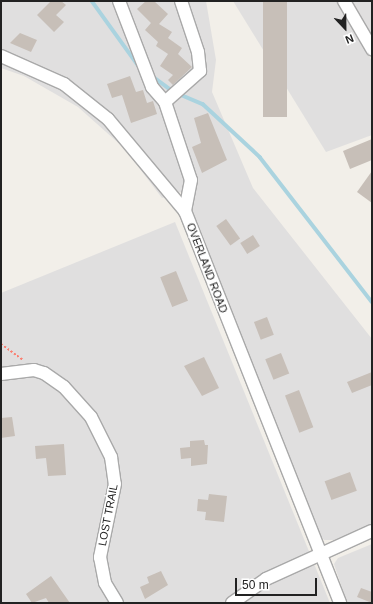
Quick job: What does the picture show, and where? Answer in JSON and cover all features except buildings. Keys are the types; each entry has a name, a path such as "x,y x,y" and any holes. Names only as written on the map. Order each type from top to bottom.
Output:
{"street":[{"path":"119,1 152,87 165,102 190,180 185,211"},
{"path":"165,102 200,71 198,52 181,1"},
{"path":"344,1 372,49"},
{"name":"OVERLAND ROAD","path":"1,56 64,84 108,119 185,211 340,603"},
{"name":"LOST TRAIL","path":"1,374 30,370 44,373 64,387 91,418 111,457 115,484 100,557 105,583 117,603"},
{"path":"232,603 266,579 320,553 372,531"}],"path":[{"path":"1,344 27,362 30,370"}],"shaded area":[{"path":"1,1 206,1 216,60 212,92 253,188 372,339 372,524 334,540 324,540 318,533 181,192 162,198 124,148 78,107 24,76 1,68"},
{"path":"233,1 336,1 372,61 372,135 326,152"},
{"path":"351,1 372,1 372,37"},
{"path":"175,222 330,603 1,603 1,293"},
{"path":"372,544 372,603 347,603 334,564 338,558"}],"waterway":[{"path":"92,1 138,65"},
{"path":"152,76 173,91"},
{"path":"179,94 203,104 260,157 372,302"}]}
